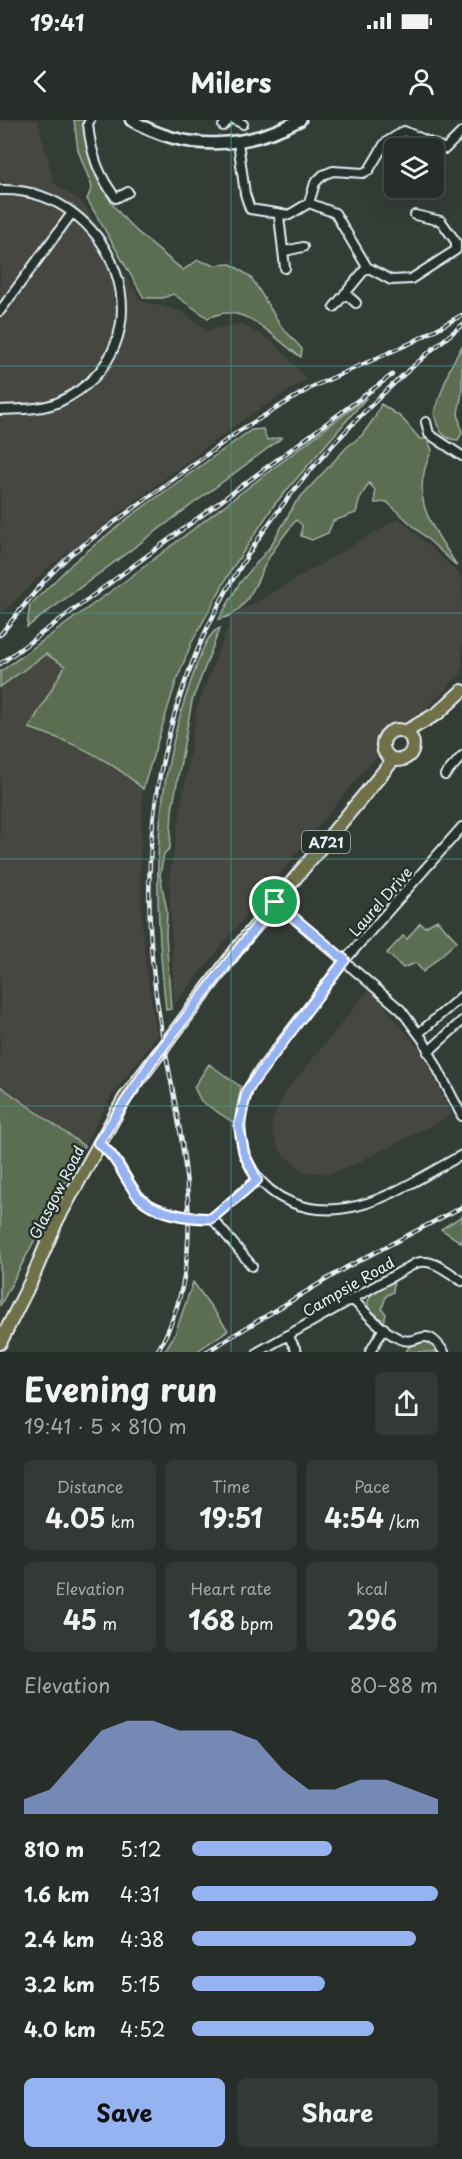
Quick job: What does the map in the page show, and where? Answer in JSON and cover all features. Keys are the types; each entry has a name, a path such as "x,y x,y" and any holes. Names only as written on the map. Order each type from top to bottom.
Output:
{"main road":[{"name":"A721","path":"408,734 462,691"},
{"name":"A721","path":"397,730 408,734 413,746 410,754 403,759 390,756 383,745 386,736 397,730"},
{"name":"Glasgow Road","path":"0,1342 32,1281 57,1220 98,1143 152,1061 275,902 377,782 390,756"}],"street":[{"path":"90,120 88,124 92,157 106,185 116,198 128,192"},
{"path":"131,120 174,140 211,144 238,142 277,132 300,120"},
{"path":"403,120 404,131"},
{"path":"238,142 245,194 250,209 279,216 289,215 309,202 315,183 323,175 333,171 363,173 369,170 385,143 404,131"},
{"path":"404,131 445,149 462,132"},
{"path":"0,190 33,194 72,213 91,228 105,248 122,294 124,314 111,354 99,371 81,388 58,402 32,409 0,410"},
{"path":"309,202 335,213 367,267 391,280 411,279 456,250 456,242 441,221 415,215"},
{"path":"0,311 72,213"},
{"path":"279,216 285,251 285,268"},
{"path":"285,251 303,247"},
{"path":"334,307 367,267"},
{"path":"345,293 356,303"},
{"path":"426,422 429,434 462,454"},
{"path":"445,775 462,756"},
{"name":"Laurel Drive","path":"257,1180 244,1154 239,1126 247,1090 345,960 462,827"},
{"path":"275,902 401,1010 419,1033 462,1116"},
{"path":"419,1033 462,996"},
{"path":"428,1052 462,1021"},
{"path":"98,1143 120,1164 137,1195 145,1202 161,1210 212,1218 252,1266"},
{"path":"212,1218 257,1180 285,1201 303,1207 345,1209 366,1204 462,1155"},
{"name":"Campsie Road","path":"258,1352 422,1261 436,1264 462,1281"},
{"path":"352,1299 384,1328 407,1341 425,1336 432,1338 444,1352"},
{"path":"370,1352 384,1328"},
{"path":"288,1335 297,1352"}],"shaded area":[{"path":"0,120 38,120 54,183 83,203 141,301 181,311 207,330 241,324 274,342 307,379 234,426 50,566 0,615"},
{"path":"399,518 462,577 462,673 365,769 174,1005 169,881 197,708 232,616"},
{"path":"46,654 65,666 29,728 82,746 119,768 143,789 140,873 142,921 147,975 157,1036 110,1098 84,1146 0,1086 0,687"},
{"path":"370,988 424,1055 452,1115 343,1170 329,1174 306,1172 283,1155 273,1135 272,1122 284,1094"}],"green space":[{"path":"74,120 86,120 89,147 95,170 104,190 129,223 183,270 198,260 213,265 231,264 251,277 281,326 302,349 301,357 247,317 227,313 208,318 173,294 163,298 144,298 87,199 92,187 78,150"},
{"path":"462,346 462,393 458,413 462,433 458,440 448,438 441,432 434,413 450,368"},
{"path":"367,397 274,505 230,572 191,644 175,685 143,789 90,752 29,728 65,666 46,654 0,687 0,672 125,581"},
{"path":"381,404 401,417 420,439 427,439 432,450 422,483 426,511 431,524 457,566 387,502 375,503 375,490 369,483 360,498 356,513 333,521 328,533 312,540 301,536 302,525 296,520 271,554 243,604 237,611 219,619 239,584 270,547 296,502 347,447 362,435"},
{"path":"263,429 267,440 283,437 27,627 30,605 75,561 132,515 251,430"},
{"path":"220,628 192,701 172,810 170,848 164,854 160,875 167,911 166,935 171,1009 166,1010 158,883 162,802 179,720 192,678 206,643 210,636"},
{"path":"437,920 457,941 423,972 416,963 403,968 387,953 403,936 407,939 420,923 425,927"},
{"path":"209,1064 241,1087 234,1123 201,1101 194,1087"},
{"path":"0,1086 84,1146 0,1306"},
{"path":"462,1216 462,1243 441,1229"},
{"path":"394,1279 393,1292 386,1296 382,1309 386,1314 384,1322 368,1308 369,1298"},
{"path":"193,1282 228,1330 196,1352 164,1352 175,1334"},
{"path":"420,1341 430,1343 438,1352 405,1352 410,1346"}],"railway":[{"path":"0,635 44,581 71,554 239,431 312,387 413,342 462,315"},
{"path":"157,1352 175,1314 185,1274 188,1233 188,1192 183,1150 161,1027 150,918 154,816 172,721 205,632 252,549 310,470 381,396 462,325"},
{"path":"0,664 392,375"},
{"path":"206,1352 347,1267 462,1207"}],"route":[{"path":"275,902 345,960 247,1090 241,1108 239,1126 244,1154 257,1180 212,1218 206,1219 161,1210 137,1195 120,1164 98,1143 125,1098 152,1061 275,902"}]}
